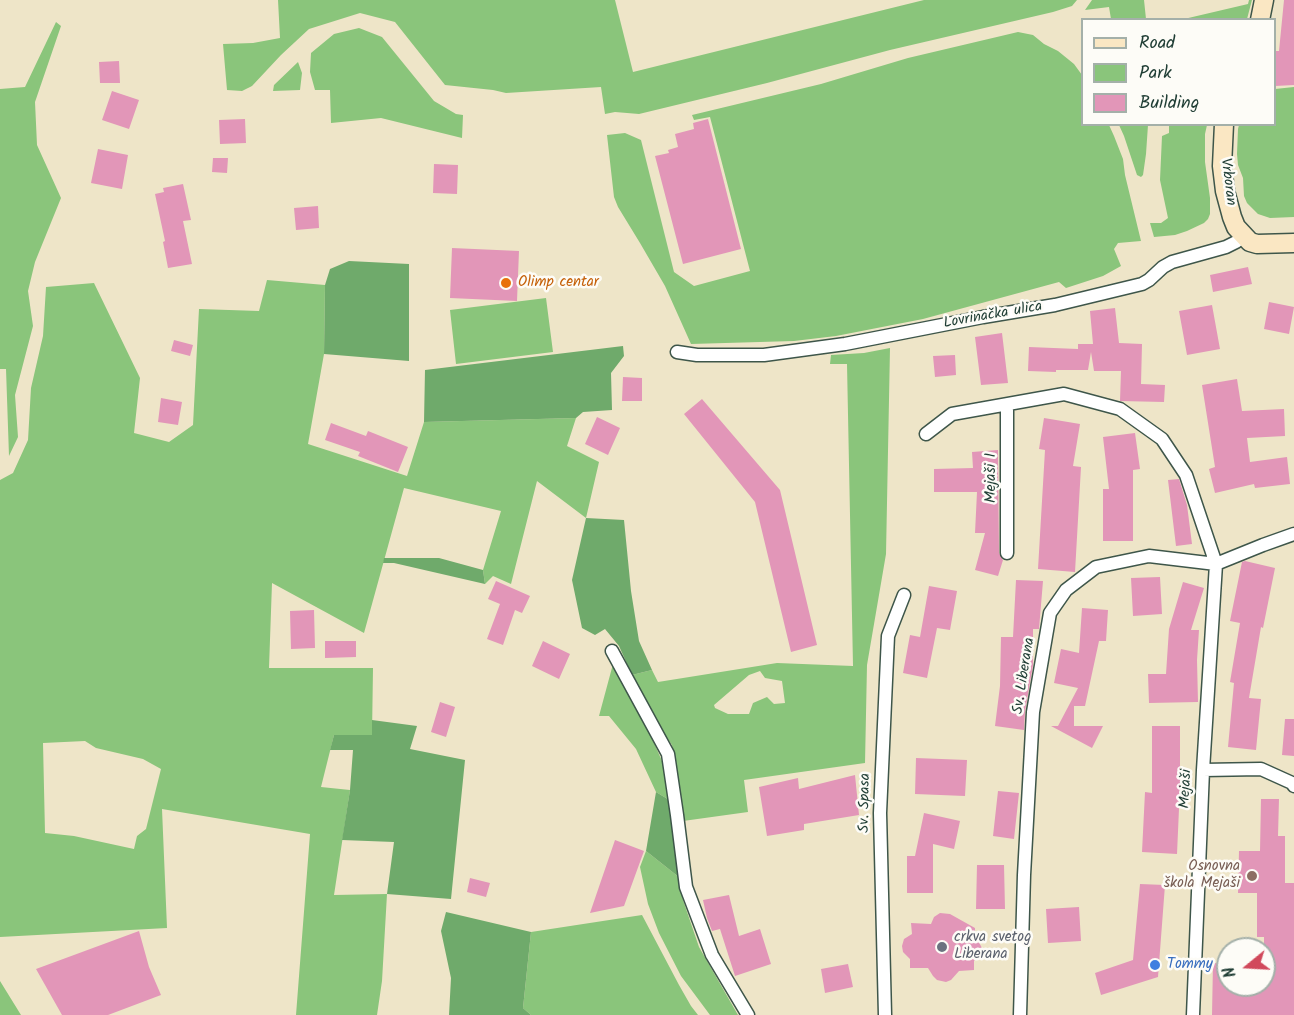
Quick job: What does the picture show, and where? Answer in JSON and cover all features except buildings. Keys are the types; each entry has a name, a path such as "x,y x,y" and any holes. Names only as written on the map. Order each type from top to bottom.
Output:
{"street":[{"path":"1260,18 1264,0"},
{"name":"Vrboran","path":"1224,126 1222,166 1225,191 1236,227 1243,236"},
{"path":"1243,236 1257,244 1294,243"},
{"name":"Lovrinačka ulica","path":"677,352 697,355 765,355 845,344 1055,305 1142,284 1172,262 1226,247 1243,236"},
{"path":"926,434 952,414 1064,394 1120,409 1162,439 1186,475 1216,564"},
{"name":"Mejaši I","path":"1006,404 1007,553"},
{"name":"Sv. Liberana","path":"1020,1015 1024,875 1033,712 1050,613 1066,590 1096,567 1149,556 1216,564 1294,534"},
{"name":"Mejaši","path":"1193,1015 1203,770 1216,564"},
{"name":"Sv. Spasa","path":"885,1015 880,813 886,671 888,636 904,595"},
{"path":"612,651 668,754 686,887 712,955 748,1015"},
{"path":"1203,770 1261,769 1294,786"}],"green space":[{"path":"278,0 615,0 633,72 924,0 1077,0 1072,6 1053,12 890,50 639,114 615,112 605,114 601,87 506,93 445,85 395,22 360,13 309,29 252,86 242,91 227,90 223,44 253,43 280,38"},
{"path":"1092,0 1144,0 1146,18 1111,18 1109,7 1085,10"},
{"path":"1249,0 1252,0 1247,18 1188,18 1248,4"},
{"path":"56,22 61,26 35,102 37,145 61,198 35,262 28,291 33,326 15,395 18,437 9,456 6,369 0,369 0,89 25,87"},
{"path":"359,28 382,37 434,101 456,114 463,115 462,138 381,118 331,123 330,90 315,90 310,72 311,53 334,34"},
{"path":"1018,32 1033,35 1058,51 1074,64 1081,74 1081,126 1109,126 1114,136 1123,159 1141,241 1118,243 1114,249 1121,266 1103,276 1066,288 1059,282 923,319 836,336 794,341 691,344 665,286 618,207 614,197 607,135 625,133 641,140 674,272 694,286 750,271 710,117 694,120 692,115 821,84 908,58"},
{"path":"298,62 302,73 300,90 273,91 274,85"},
{"path":"1294,87 1294,217 1270,218 1258,214 1247,203 1244,196 1243,178 1238,165 1239,126 1276,126 1276,89"},
{"path":"1119,126 1148,126 1146,154 1141,177 1137,175"},
{"path":"1169,126 1207,126 1205,162 1210,214 1204,223 1187,231 1154,237 1150,223 1161,223 1168,218 1160,180 1162,136 1169,133"},
{"path":"349,261 409,264 409,361 324,354 325,285 330,269"},
{"path":"267,280 325,285 324,354 308,444 407,476 424,422 576,418 567,446 599,462 586,518 537,481 511,584 493,576 485,584 483,570 501,511 404,488 364,633 272,583 269,668 373,668 372,735 334,735 321,787 350,790 334,895 387,894 382,981 377,1015 296,1015 310,834 162,809 167,928 0,937 0,480 13,473 28,440 31,388 43,336 46,287 94,283 140,378 134,433 169,442 193,425 199,309 259,311","holes":["85,741 96,748 143,759 161,769 146,829 137,836 134,849 74,836 45,833 43,743"]},
{"path":"546,298 553,352 456,364 450,310"},
{"path":"623,346 624,356 611,373 612,410 583,412 576,418 424,422 425,370"},
{"path":"890,348 886,554 867,665 865,763 744,780 748,812 683,821 672,745 658,725 632,675 652,670 658,682 777,663 853,666 847,364 830,364 831,355 864,353","holes":["760,671 765,678 782,681 785,703 774,704 767,697 753,703 749,714 728,714 715,708 714,705 749,675"]},
{"path":"586,518 624,520 639,641 652,670 632,675 619,646 605,629 595,635 582,628 572,580"},
{"path":"384,558 439,558 483,570 485,584 394,563 383,563"},
{"path":"613,664 665,768 671,801 656,792 636,749 609,716 599,716"},
{"path":"372,720 417,726 410,749 465,760 451,899 387,894 394,842 342,840 350,790 353,750 330,750 334,735 372,735"},
{"path":"656,792 671,801 680,878 646,851"},
{"path":"646,851 680,878 683,900 699,947 738,1015 710,1015 681,976 659,933 648,904 640,867"},
{"path":"446,912 531,932 523,1008 531,1015 449,1015 451,978 441,931"},
{"path":"642,915 679,985 698,1015 531,1015 523,1008 531,932"},
{"path":"0,981 21,1015 0,1015"}],"place":[{"name":"Olimp centar","path":"506,283"},
{"name":"Osnovna škola Mejaši","path":"1252,876"},
{"name":"crkva svetog Liberana","path":"942,947"},
{"name":"Tommy","path":"1155,965"}]}
